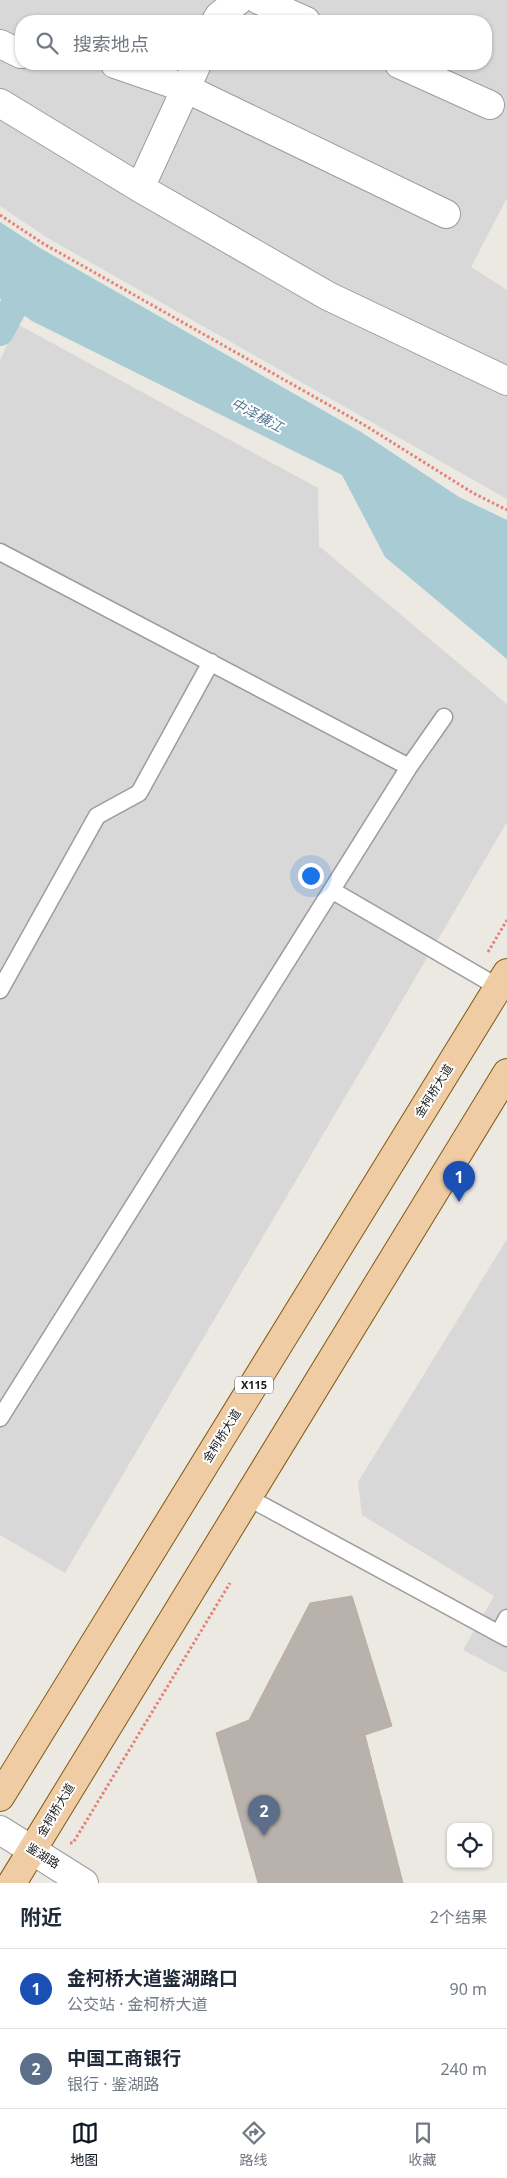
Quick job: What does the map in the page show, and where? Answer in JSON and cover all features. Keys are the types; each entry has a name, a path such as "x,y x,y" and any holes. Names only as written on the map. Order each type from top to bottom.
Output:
{"main road":[{"name":"金柯桥大道","path":"0,1797 502,980"},
{"name":"金柯桥大道","path":"12,1883 507,1073"}],"street":[{"path":"220,15 239,0"},
{"path":"259,0 293,15"},
{"path":"0,44 15,51"},
{"path":"132,70 185,88 446,214"},
{"path":"140,188 194,70"},
{"path":"412,70 490,105"},
{"path":"0,103 140,188 328,296 507,381"},
{"name":"鉴湖路","path":"0,1830 84,1883"}],"lane":[{"path":"0,552 409,767"},
{"path":"0,990 98,816 138,793 211,662"},
{"path":"0,1418 333,891 409,767 444,717"},
{"path":"333,891 502,980"},
{"path":"248,1497 503,1636 507,1618"}],"path":[{"path":"0,215 44,244 366,426 474,493 507,510"}],"shaded area":[{"path":"0,0 507,0 507,198 471,267 507,290 507,499 46,237 0,206"},
{"path":"17,324 318,488 319,546 507,704 507,822 65,1573 0,1535 0,360"},
{"path":"507,1239 507,1673 463,1650 494,1596 362,1515 358,1482"}],"water":[{"name":"中泽横江","path":"0,222 40,248 361,432 459,497 507,520 507,659 385,557 342,475 32,321 0,299"}],"building":[{"path":"352,1596 392,1726 365,1735 403,1883 258,1883 216,1733 249,1720 310,1603"}],"waterway":[{"path":"0,332 23,289"}],"place":[{"name":"金柯桥大道鉴湖路口","path":"459,1202"},
{"name":"中国工商银行","path":"264,1836"}]}
